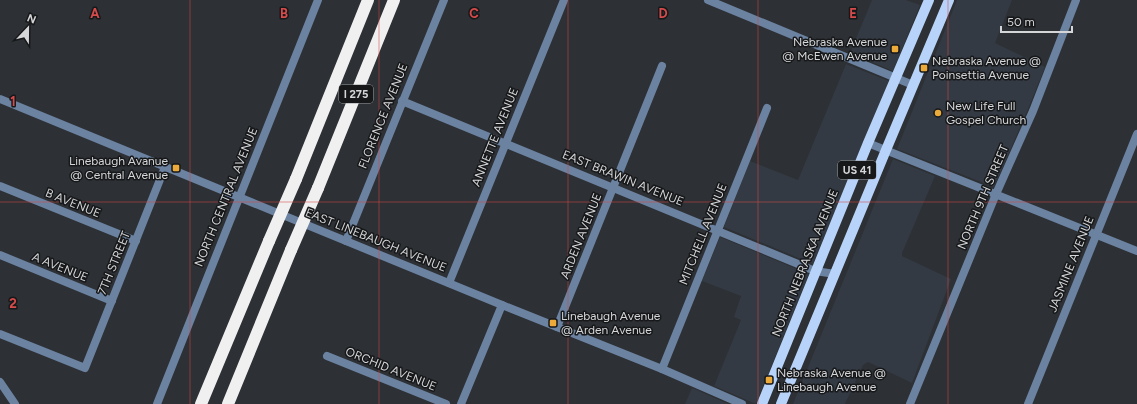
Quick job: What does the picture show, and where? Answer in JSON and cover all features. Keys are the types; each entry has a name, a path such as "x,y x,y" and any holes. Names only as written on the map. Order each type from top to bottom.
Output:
{"highway":[{"name":"I 275","path":"201,404 296,179 368,0"},
{"name":"I 275","path":"228,404 394,0"}],"main road":[{"name":"NORTH NEBRASKA AVENUE","path":"762,404 815,271 929,0"},
{"name":"US 41","path":"781,404 949,0"}],"street":[{"name":"NORTH CENTRAL AVENUE","path":"157,404 318,0"},
{"name":"FLORENCE AVENUE","path":"346,241 444,0"},
{"name":"ANNETTE AVENUE","path":"449,283 564,0"},
{"path":"708,0 913,85"},
{"name":"NORTH 9TH STREET","path":"910,404 996,194 1033,111 1076,0"},
{"name":"ARDEN AVENUE","path":"557,327 662,66"},
{"name":"EAST LINEBAUGH AVENUE","path":"0,99 662,369 742,404"},
{"name":"EAST BRAWIN AVENUE","path":"402,101 815,271 835,274"},
{"name":"MITCHELL AVENUE","path":"662,369 767,108"},
{"name":"JASMINE AVENUE","path":"1028,404 1137,134"},
{"path":"868,143 1137,251"},
{"name":"7TH STREET","path":"0,334 85,368 165,167"},
{"name":"B AVENUE","path":"0,186 136,241"},
{"name":"A AVENUE","path":"0,255 112,301"},
{"path":"461,404 502,305"},
{"name":"ORCHID AVENUE","path":"327,356 446,404"},
{"path":"0,382 15,404"}],"shaded area":[{"path":"872,0 906,0 920,5 893,71 850,53"},
{"path":"957,0 1012,0 995,43 1045,67 994,187 897,149"},
{"path":"846,64 889,81 813,264 724,227 750,161 798,180"},
{"path":"893,159 935,176 902,256 951,279 912,383 868,362 863,365 845,404 793,404"},
{"path":"720,237 809,274 756,404 714,386 741,320 734,317 741,296 702,281"},
{"path":"692,388 697,390 728,404 685,404"}],"place":[{"name":"Nebraska Avenue @ McEwen Avenue","path":"895,49"},
{"name":"Nebraska Avenue @ Poinsettia Avenue","path":"924,68"},
{"name":"New Life Full Gospel Church","path":"938,113"},
{"name":"Linebaugh Avanue @ Central Avenue","path":"176,168"},
{"name":"Linebaugh Avenue @ Arden Avenue","path":"553,323"},
{"name":"Nebraska Avenue @ Linebaugh Avenue","path":"769,380"}]}
